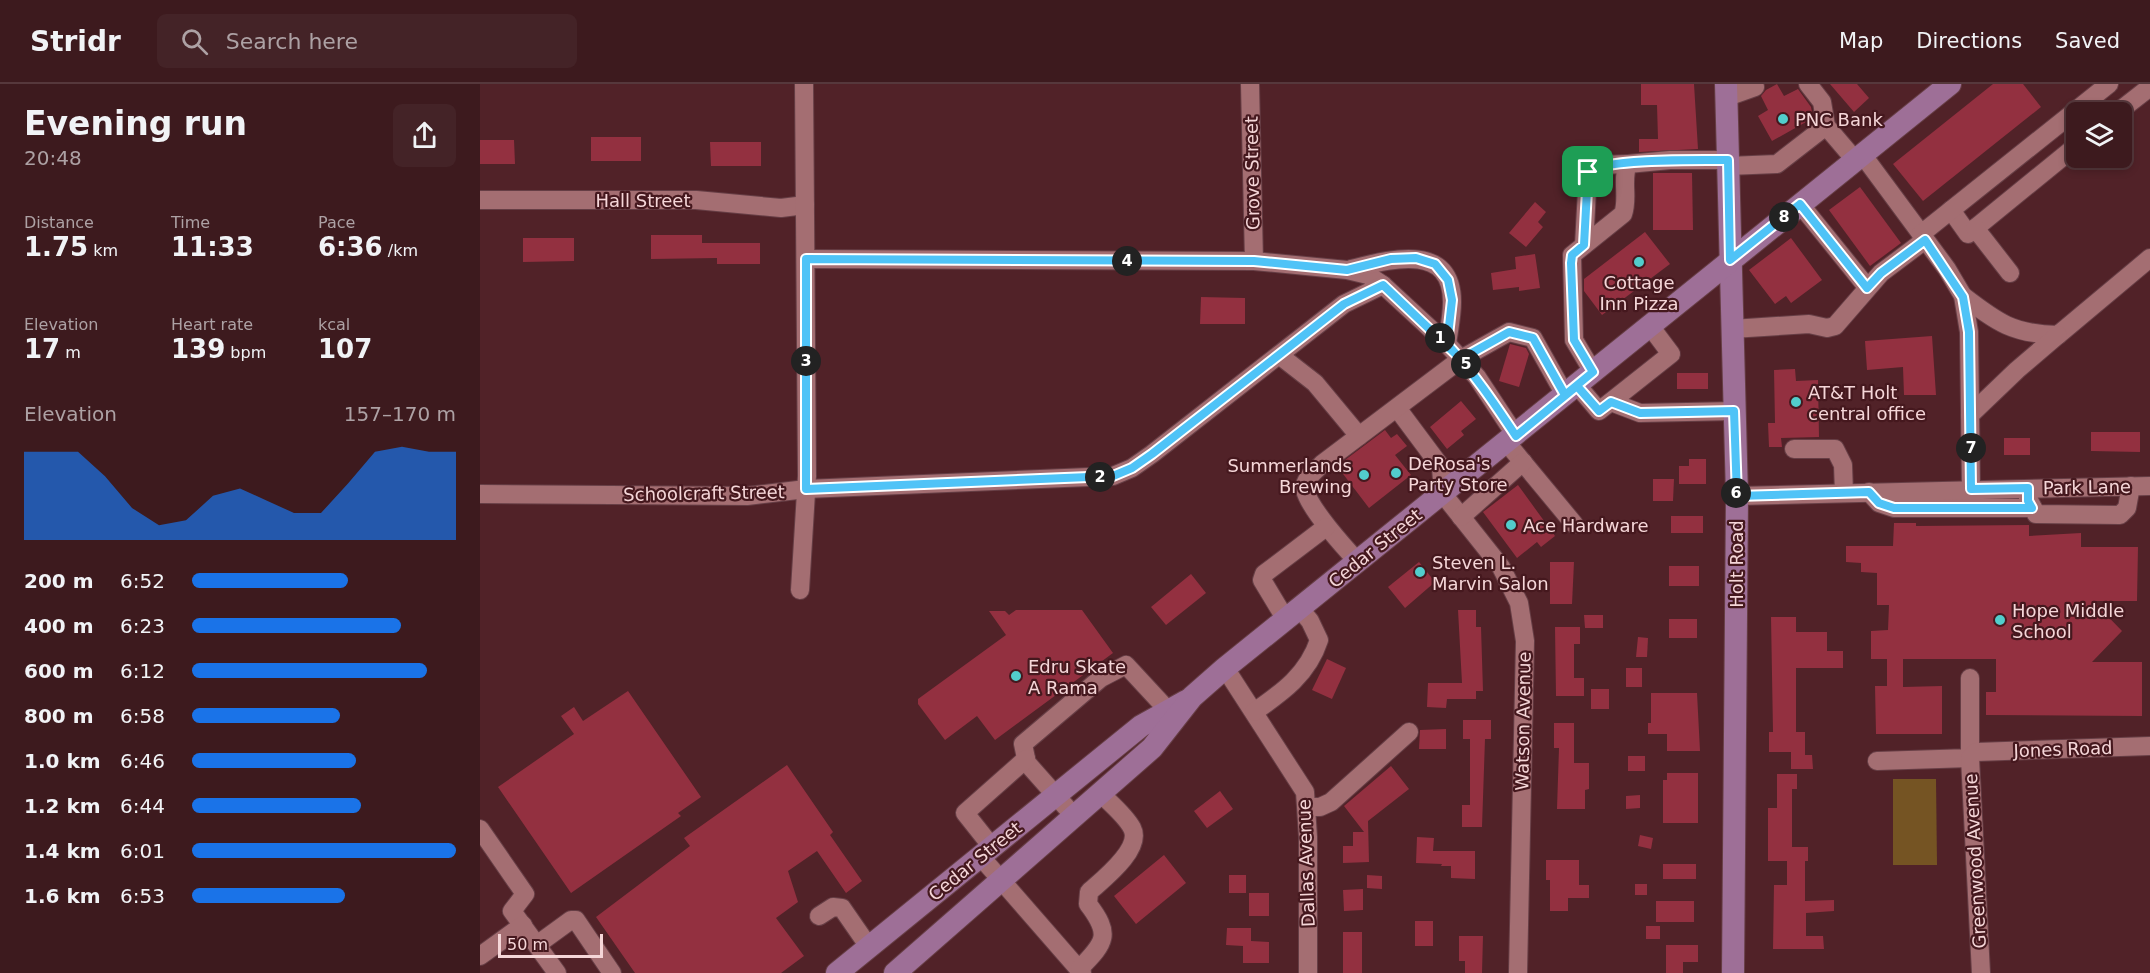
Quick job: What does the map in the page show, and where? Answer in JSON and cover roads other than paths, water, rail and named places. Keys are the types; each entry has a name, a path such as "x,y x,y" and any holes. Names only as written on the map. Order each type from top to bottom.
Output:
{"main road":[{"name":"Cedar Street","path":"894,973 1152,748 1172,714 1225,668 1950,84"},
{"name":"Holt Road","path":"1726,90 1737,496 1733,973"},
{"name":"Cedar Street","path":"837,973 1140,726 1172,714"},
{"path":"869,947 879,962 880,973"}],"street":[{"path":"800,590 806,489 804,84"},
{"name":"Grove Street","path":"1250,84 1254,261"},
{"path":"1808,84 1822,102 1826,126 1859,157 1923,237 1963,297 1990,317 2029,335 2058,335"},
{"path":"1732,329 1809,324 1827,328 1835,326 1881,273 1951,210 2109,84"},
{"path":"1726,90 1755,87"},
{"path":"2131,102 2150,87"},
{"path":"1584,245 1588,172 1601,165 1670,160 1777,164 1826,126"},
{"path":"1951,210 1968,234 2066,154"},
{"path":"1579,384 1574,340 1572,255 1623,214 1626,206 1625,171 1628,164"},
{"name":"Hall Street","path":"480,200 696,200 781,208 805,205"},
{"path":"1800,204 1867,288"},
{"path":"1975,228 2010,273"},
{"path":"1347,270 1391,259 1416,258 1435,264 1448,280 1452,300 1447,344"},
{"path":"1970,415 2017,370 2150,258"},
{"path":"806,259 1254,261 1347,270 1368,275 1383,285 1447,344 1477,377 1523,462 1574,524"},
{"name":"Schoolcraft Street","path":"480,494 747,496 806,489 1113,476 1132,468 1152,454 1344,304 1383,285"},
{"path":"1963,297 1969,332 1971,489"},
{"path":"1358,562 1326,526 1305,490 1307,479 1322,464 1461,359 1509,332 1533,338 1579,384 1599,411 1671,354 1650,326"},
{"path":"1279,355 1315,383 1359,436"},
{"path":"1611,402 1640,413 1734,411"},
{"path":"1397,408 1441,467 1443,494"},
{"path":"1794,449 1835,449 1843,465 1844,493"},
{"path":"1461,517 1523,462"},
{"path":"2028,488 2028,501 2036,514 2120,515 2127,508 2131,486"},
{"name":"Park Lane","path":"1737,496 2150,486"},
{"path":"1869,492 1879,503 1894,508 2032,508"},
{"name":"Watson Avenue","path":"1443,494 1501,567 1519,603 1523,620 1525,652 1518,973"},
{"path":"1254,712 1289,688 1313,658 1319,640 1310,621 1293,614 1262,580 1264,574 1326,526"},
{"path":"1074,816 1027,764 1023,744 1101,678 1126,665 1172,714"},
{"name":"Dallas Avenue","path":"1225,668 1305,792 1308,807 1308,973"},
{"name":"Greenwood Avenue","path":"1970,678 1981,973"},
{"path":"1308,807 1320,807 1330,802 1409,732"},
{"name":"Jones Road","path":"1877,761 2150,746"},
{"path":"1026,759 965,813 1000,881 1081,970 1095,953 1103,936 1104,926 1088,904 1089,892 1121,862 1134,842 1132,828 1100,793"},
{"path":"480,829 525,894 512,911 538,944 549,970"},
{"path":"819,916 833,907 842,908 869,947"},
{"path":"538,944 571,920 576,920 612,973"},
{"path":"480,956 523,926"}],"place":[{"name":"PNC Bank","path":"1783,119"},
{"name":"Cottage Inn Pizza","path":"1639,262"},
{"name":"AT&T Holt central office","path":"1796,402"},
{"name":"DeRosa's Party Store","path":"1396,473"},
{"name":"Summerlands Brewing","path":"1364,475"},
{"name":"Ace Hardware","path":"1511,525"},
{"name":"Steven L. Marvin Salon","path":"1420,572"},
{"name":"Hope Middle School","path":"2000,620"},
{"name":"Edru Skate A Rama","path":"1016,676"}]}
